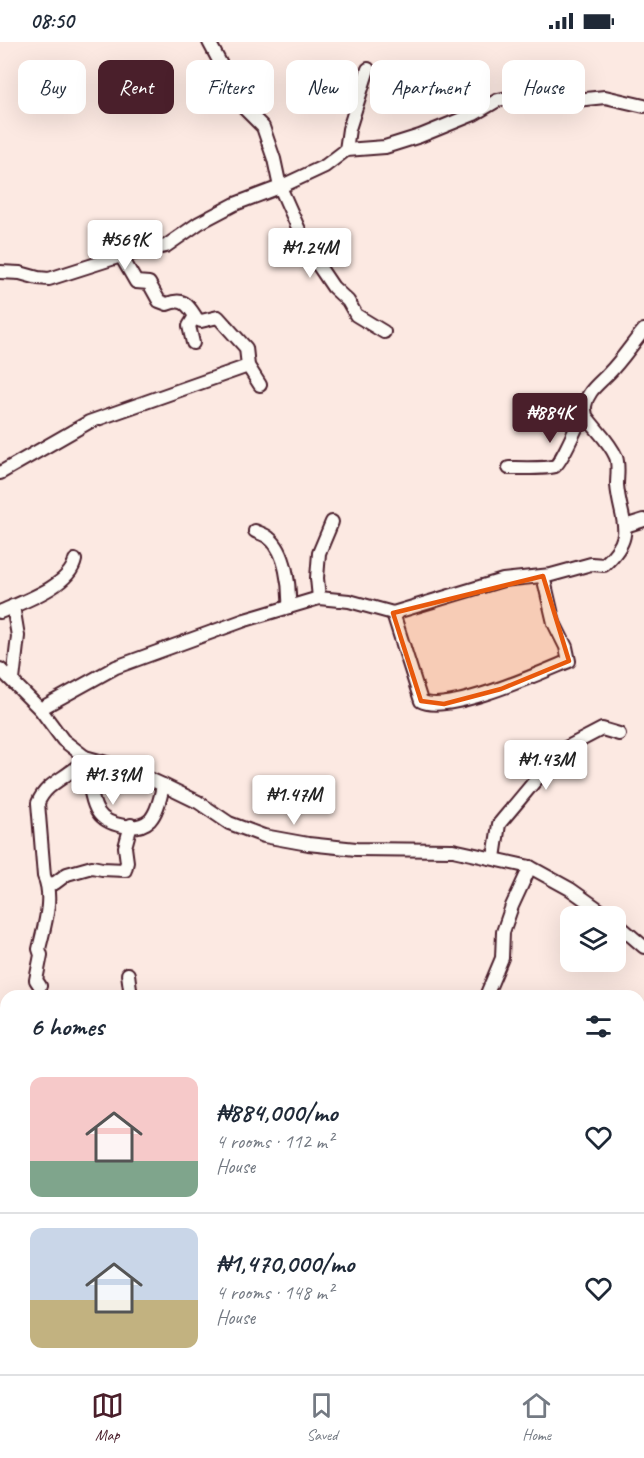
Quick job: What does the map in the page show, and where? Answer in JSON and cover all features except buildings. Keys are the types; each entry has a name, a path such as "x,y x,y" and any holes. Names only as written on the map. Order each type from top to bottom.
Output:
{"street":[{"path":"209,42 244,108 263,127 274,159 280,187 308,250 333,287 348,301 356,315 384,332"},
{"path":"346,150 349,129 368,69"},
{"path":"0,272 20,273 49,279 121,256 166,246 200,223 235,204 280,187 325,166 346,150 385,147 420,136 474,114 498,100 512,97 537,104 605,97 644,106"},
{"path":"121,256 136,282 149,283 159,301 167,304 176,300 181,301 190,308 194,318 201,321 218,317 246,348 248,366 260,385"},
{"path":"193,343 189,326 194,318"},
{"path":"40,709 116,667 245,620 319,598 349,601 393,614 503,580 543,576 591,564 604,565 617,554 626,533 625,518 621,511 617,486 617,460 612,449 586,416 585,405 593,387 609,373 644,330"},
{"path":"0,473 89,422 248,366"},
{"path":"509,468 553,467 560,462 562,453 576,431 585,410"},
{"path":"625,526 644,520"},
{"path":"319,598 317,578 319,553 332,522"},
{"path":"255,531 270,538 281,557 290,590 289,607"},
{"path":"0,612 40,594 62,580 74,568 75,560"},
{"path":"393,614 421,701 428,705 444,704 501,689 569,661 566,647 554,623 543,576"},
{"path":"13,606 18,636 13,680"},
{"path":"0,669 40,709 63,740 85,757 128,770 163,785 198,802 229,823 264,836 308,844 356,849 453,850 494,858 530,867 570,889 587,906"},
{"path":"494,858 499,824 560,751 602,729 619,734"},
{"path":"85,757 96,811 103,819 122,826 139,825 150,820 160,801 163,785"},
{"path":"40,986 36,980 48,897 38,803 48,786 78,768 85,757"},
{"path":"47,884 55,883 67,874 92,867 102,870 126,870 128,862 125,847 131,825"},
{"path":"489,990 502,958 503,933 512,906 530,867"},
{"path":"626,931 644,947"},
{"path":"128,974 130,990"}],"highlighted area":[{"path":"543,576 569,661 501,689 444,704 421,701 393,613"}]}
